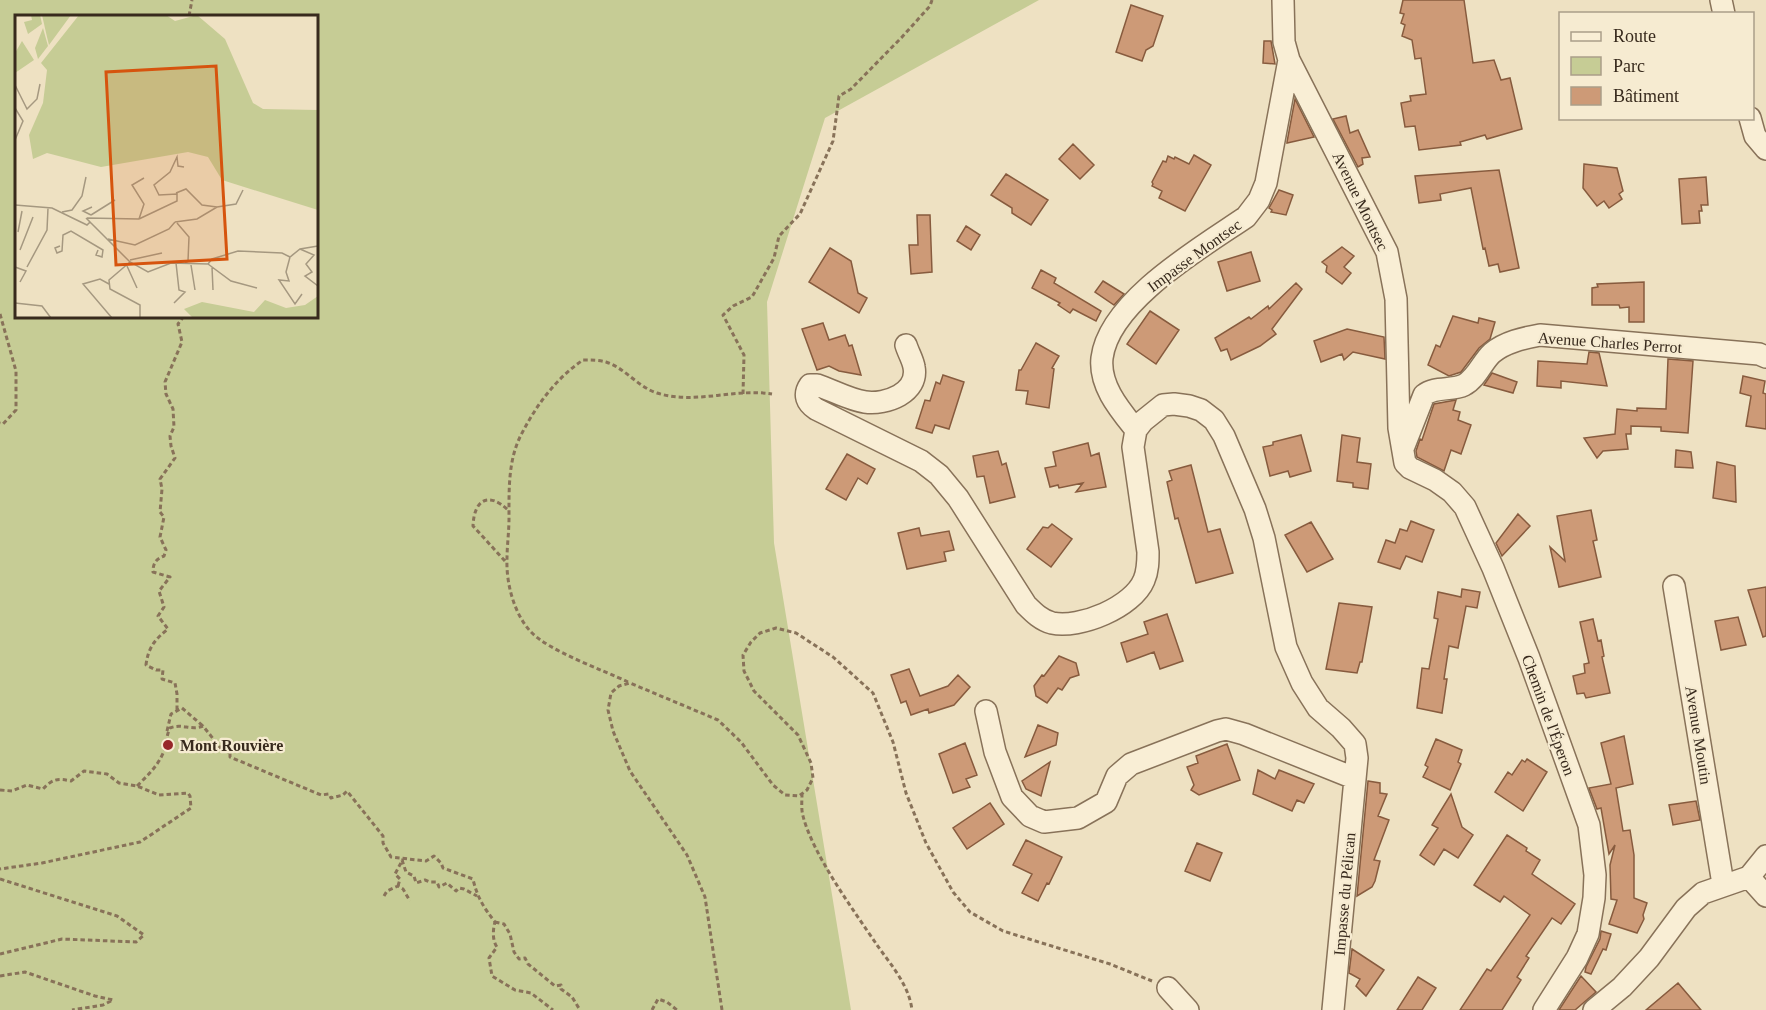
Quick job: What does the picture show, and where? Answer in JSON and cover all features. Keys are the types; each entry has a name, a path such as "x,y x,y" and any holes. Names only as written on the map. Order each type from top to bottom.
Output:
{"street":[{"name":"Avenue Montsec","path":"1283,0 1284,42 1289,60 1387,252 1396,299 1399,428 1402,449"},
{"name":"Impasse Montsec","path":"1137,430 1114,404 1103,373 1102,357 1109,338 1126,309 1144,291 1246,217 1258,200 1266,183 1289,60"},
{"path":"1751,120 1755,136 1766,149"},
{"name":"Avenue Charles Perrot","path":"1402,449 1424,395 1463,386 1492,353 1524,338 1540,335 1759,354 1766,357"},
{"path":"906,345 914,366 914,376 907,389 895,399 880,403 864,402 817,385 810,385 806,395 809,404 921,461 939,475 958,498 1026,605 1038,617 1052,623 1066,624 1084,621 1116,608 1133,597 1144,580 1148,552 1133,447 1137,430"},
{"name":"Impasse du Pélican","path":"1137,430 1143,421 1163,405 1189,406 1200,410 1214,420 1224,436 1255,510 1264,538 1286,646 1302,683 1318,708 1355,744 1357,758 1333,1010"},
{"name":"Chemin de l'Éperon","path":"1402,449 1405,463 1410,468 1435,480 1452,492 1465,507 1493,568 1525,648 1589,825 1595,875 1588,934 1577,958 1544,1010"},
{"name":"Avenue Moutin","path":"1674,586 1723,884"},
{"path":"986,711 994,752 1012,797 1030,816 1044,822 1078,818 1106,802 1117,776 1131,764 1217,730 1226,729 1244,734 1354,778"},
{"path":"1594,1010 1622,987 1649,958 1686,908 1704,892 1749,877 1766,856"},
{"path":"1749,877 1766,896"},
{"path":"1168,988 1188,1010"}],"path":[{"path":"189,15 192,0"},
{"path":"742,394 744,355 723,315 733,306 752,297 774,258 779,236 800,214 833,141 839,96 851,88 902,37 930,6 932,0"},
{"path":"0,314 16,371 16,410 3,424 0,423"},
{"path":"177,710 175,683 162,679 163,670 156,670 146,665 148,653 155,639 168,629 158,616 164,607 159,591 170,577 153,572 153,564 158,558 164,556 166,550 160,537 164,517 160,512 162,489 160,479 175,458 170,436 174,427 173,410 166,394 165,382 182,342 178,324 182,318"},
{"path":"772,394 713,397 656,393 613,364 604,361 583,360 557,381 520,438 512,460 508,496 506,562 511,591 519,615 531,632 547,645 718,720 741,742 773,785 784,795 799,796 807,790 813,778 811,763 798,735 754,691 744,671 743,655 760,633 776,628 796,633 833,657 873,693 893,742 906,793 926,843 953,892 970,912 1003,931 1110,964 1168,988"},
{"path":"506,562 473,526 478,505 487,500 496,500 509,511"},
{"path":"630,683 619,686 611,693 608,710 613,730 630,771 687,855 705,897 722,1010"},
{"path":"137,786 160,760 165,749 171,714 182,708 203,726 223,750 230,752 230,756 321,795 328,794 330,798 343,795 347,791 383,836 382,843 391,857 426,861 434,856 441,862 443,868 472,879 477,896"},
{"path":"166,735 170,728 176,726 195,730 203,726"},
{"path":"0,790 12,791 27,785 43,789 51,780 60,778 71,781 84,771 107,774 119,783 137,786 159,795 188,793 191,808 140,842 42,863 0,869"},
{"path":"802,793 802,814 813,844 877,945 900,976 910,996 912,1010"},
{"path":"384,896 387,891 398,886 400,879 395,874 403,859"},
{"path":"403,859 406,872 414,876 416,883 424,880 437,882 439,886 447,883 456,891 459,888 464,889 477,896 495,922 504,924 510,934 514,952 519,958 525,958 528,964 555,986 561,985 561,989 572,997 580,1010"},
{"path":"0,879 117,916 144,935 136,942 62,939 0,954"},
{"path":"398,886 403,889 410,901"},
{"path":"495,922 494,942 497,947 489,958 492,975 515,990 531,993 554,1010"},
{"path":"0,976 25,972 113,1000 103,1005 72,1010"},
{"path":"652,1010 658,999 667,1002 677,1010"}],"green space":[{"path":"0,0 1039,0 825,118 767,302 774,543 851,1010 0,1010"}],"building":[{"path":"1403,0 1464,0 1473,63 1494,60 1501,80 1510,78 1522,129 1487,139 1485,135 1460,142 1461,145 1419,150 1415,126 1405,127 1401,103 1411,101 1410,96 1426,94 1421,58 1415,59 1412,40 1402,36 1405,25 1401,23 1404,14 1400,13"},
{"path":"1131,5 1163,16 1153,46 1146,50 1142,61 1116,52"},
{"path":"1264,41 1271,41 1275,64 1263,63"},
{"path":"1295,99 1314,137 1287,143 1287,142"},
{"path":"1346,116 1350,133 1358,130 1370,157 1362,158 1363,164 1358,167 1333,119"},
{"path":"1073,144 1094,165 1080,179 1059,159"},
{"path":"1194,155 1211,165 1185,211 1159,198 1162,191 1152,186 1152,182 1168,156 1189,164"},
{"path":"1584,164 1617,168 1623,191 1619,194 1622,199 1609,208 1604,201 1597,206 1583,188"},
{"path":"1499,170 1519,268 1500,272 1498,264 1489,266 1485,248 1483,249 1471,188 1440,194 1441,200 1419,203 1415,176"},
{"path":"1006,174 1048,200 1031,225 1012,213 1012,208 991,195"},
{"path":"1706,177 1708,205 1701,205 1700,223 1682,224 1679,179"},
{"path":"1279,190 1293,195 1286,215 1271,212 1269,208"},
{"path":"917,215 930,215 932,272 911,274 909,245 918,245"},
{"path":"966,226 980,235 971,250 957,241"},
{"path":"1342,247 1354,256 1344,267 1351,273 1342,284 1326,272 1327,266 1322,262"},
{"path":"830,248 851,261 858,293 867,298 859,313 809,282"},
{"path":"1251,252 1260,281 1227,291 1218,262"},
{"path":"1041,270 1056,278 1054,283 1101,311 1096,321 1073,309 1070,313 1058,305 1060,303 1032,288"},
{"path":"1103,281 1124,294 1114,305 1095,292"},
{"path":"1644,282 1644,322 1629,322 1629,307 1592,305 1592,288 1598,287 1597,284"},
{"path":"1296,283 1302,289 1272,329 1276,334 1260,346 1231,360 1227,349 1221,351 1215,338 1249,317 1251,319 1268,306 1269,309"},
{"path":"1150,311 1179,330 1156,364 1127,344"},
{"path":"1453,316 1478,323 1479,318 1495,322 1490,339 1479,348 1461,372 1449,376 1428,365 1436,345 1440,347"},
{"path":"823,323 829,340 845,335 849,346 852,345 861,375 839,371 829,366 817,370 802,329"},
{"path":"1347,329 1384,337 1385,359 1353,352 1344,360 1342,354 1321,362 1314,341"},
{"path":"1036,343 1059,356 1052,368 1054,369 1049,408 1026,404 1028,391 1016,390 1019,370"},
{"path":"1589,352 1599,353 1607,386 1561,381 1561,388 1537,386 1538,361 1587,364"},
{"path":"1668,359 1693,361 1688,433 1661,431 1661,427 1631,426 1631,434 1626,434 1628,449 1603,451 1597,458 1584,438 1615,434 1617,409 1637,411 1637,408 1666,409"},
{"path":"1492,373 1517,382 1513,393 1484,385"},
{"path":"943,375 964,382 949,429 935,425 932,433 916,428 925,400 930,401 936,382 940,384"},
{"path":"1743,376 1765,381 1763,393 1766,394 1766,429 1746,426 1751,396 1740,393"},
{"path":"1456,400 1453,410 1460,412 1458,420 1471,425 1461,454 1451,450 1444,471 1417,457 1416,451 1434,404"},
{"path":"1301,435 1311,471 1290,477 1288,471 1270,476 1263,447"},
{"path":"1342,435 1360,438 1357,462 1371,464 1368,489 1353,487 1353,483 1337,481"},
{"path":"1088,443 1091,456 1099,453 1106,487 1076,492 1083,483 1059,488 1058,485 1050,487 1045,468 1056,466 1053,452"},
{"path":"1676,450 1691,452 1693,468 1675,467"},
{"path":"998,451 1002,465 1006,463 1015,497 990,503 984,476 977,477 973,456"},
{"path":"847,454 875,469 867,484 858,478 846,500 826,489"},
{"path":"1717,462 1735,466 1736,502 1713,498"},
{"path":"1191,465 1208,532 1220,529 1233,573 1196,583 1178,518 1175,519 1167,482 1172,480 1169,471"},
{"path":"1591,510 1597,540 1593,541 1601,577 1559,587 1550,547 1565,561 1557,516"},
{"path":"1518,514 1530,526 1502,556 1496,543"},
{"path":"1411,521 1434,530 1422,562 1406,556 1400,569 1378,562 1386,540 1395,543 1400,529 1407,531"},
{"path":"1311,522 1333,559 1307,572 1285,535"},
{"path":"1052,524 1072,539 1051,567 1027,549 1043,527 1048,528"},
{"path":"919,528 921,536 949,531 954,550 944,552 946,561 907,569 898,533"},
{"path":"1766,587 1766,636 1763,637 1748,590"},
{"path":"1462,589 1480,592 1477,608 1466,606 1458,648 1449,646 1442,713 1417,708 1422,668 1429,669 1438,619 1434,618 1438,592 1461,597"},
{"path":"1339,603 1372,607 1362,662 1360,662 1357,673 1326,669"},
{"path":"1167,614 1183,661 1160,669 1154,652 1127,662 1121,643 1148,634 1144,622"},
{"path":"1738,617 1746,645 1721,650 1715,621"},
{"path":"1593,619 1598,641 1601,640 1604,656 1602,657 1610,693 1586,698 1584,693 1577,694 1573,676 1585,673 1584,664 1589,663 1580,622"},
{"path":"1059,656 1076,663 1079,675 1070,678 1062,690 1058,688 1047,703 1036,696 1034,686"},
{"path":"909,669 920,696 948,686 958,675 970,687 954,705 929,713 928,709 911,715 906,701 901,703 891,675"},
{"path":"1038,725 1058,733 1056,745 1025,757"},
{"path":"1624,736 1633,784 1616,788 1623,831 1630,830 1634,855 1634,898 1647,903 1644,919 1637,933 1609,924 1617,900 1611,899 1610,865 1615,845 1609,854 1601,808 1597,809 1589,788 1611,784 1601,743"},
{"path":"1436,739 1462,750 1458,762 1461,764 1450,790 1423,777 1428,767 1425,765"},
{"path":"965,743 977,775 966,779 970,787 953,793 939,754"},
{"path":"1227,744 1240,780 1199,795 1191,790 1194,785 1187,767 1198,763 1196,756"},
{"path":"1527,759 1547,772 1523,811 1495,792 1508,772 1512,775 1522,760 1525,762"},
{"path":"1050,762 1041,796 1026,789 1022,781"},
{"path":"1258,770 1275,779 1279,770 1314,784 1304,803 1297,800 1292,811 1253,794"},
{"path":"1368,781 1380,783 1380,793 1387,794 1378,816 1389,820 1374,860 1380,861 1375,881 1372,887 1357,896"},
{"path":"1451,794 1462,827 1473,835 1458,858 1444,849 1434,865 1420,855 1438,828 1432,825"},
{"path":"1696,801 1700,820 1673,825 1669,805"},
{"path":"990,803 1004,824 967,849 953,828"},
{"path":"1507,835 1540,860 1532,874 1575,904 1561,924 1552,918 1526,956 1529,958 1517,977 1521,980 1502,1010 1460,1010 1487,969 1491,971 1530,915 1504,896 1500,902 1474,885"},
{"path":"1026,840 1062,857 1038,901 1022,893 1032,874 1013,865"},
{"path":"1197,843 1222,853 1210,881 1185,871"},
{"path":"1601,931 1611,934 1606,950 1603,949 1591,974 1585,972 1586,967 1600,939"},
{"path":"1352,949 1384,970 1366,996 1356,986 1360,979 1349,973"},
{"path":"1581,976 1596,992 1575,1010 1559,1010"},
{"path":"1418,977 1436,988 1422,1010 1397,1010"},
{"path":"1678,983 1701,1010 1646,1010"}],"place":[{"name":"Mont Rouvière","path":"168,745"}]}
